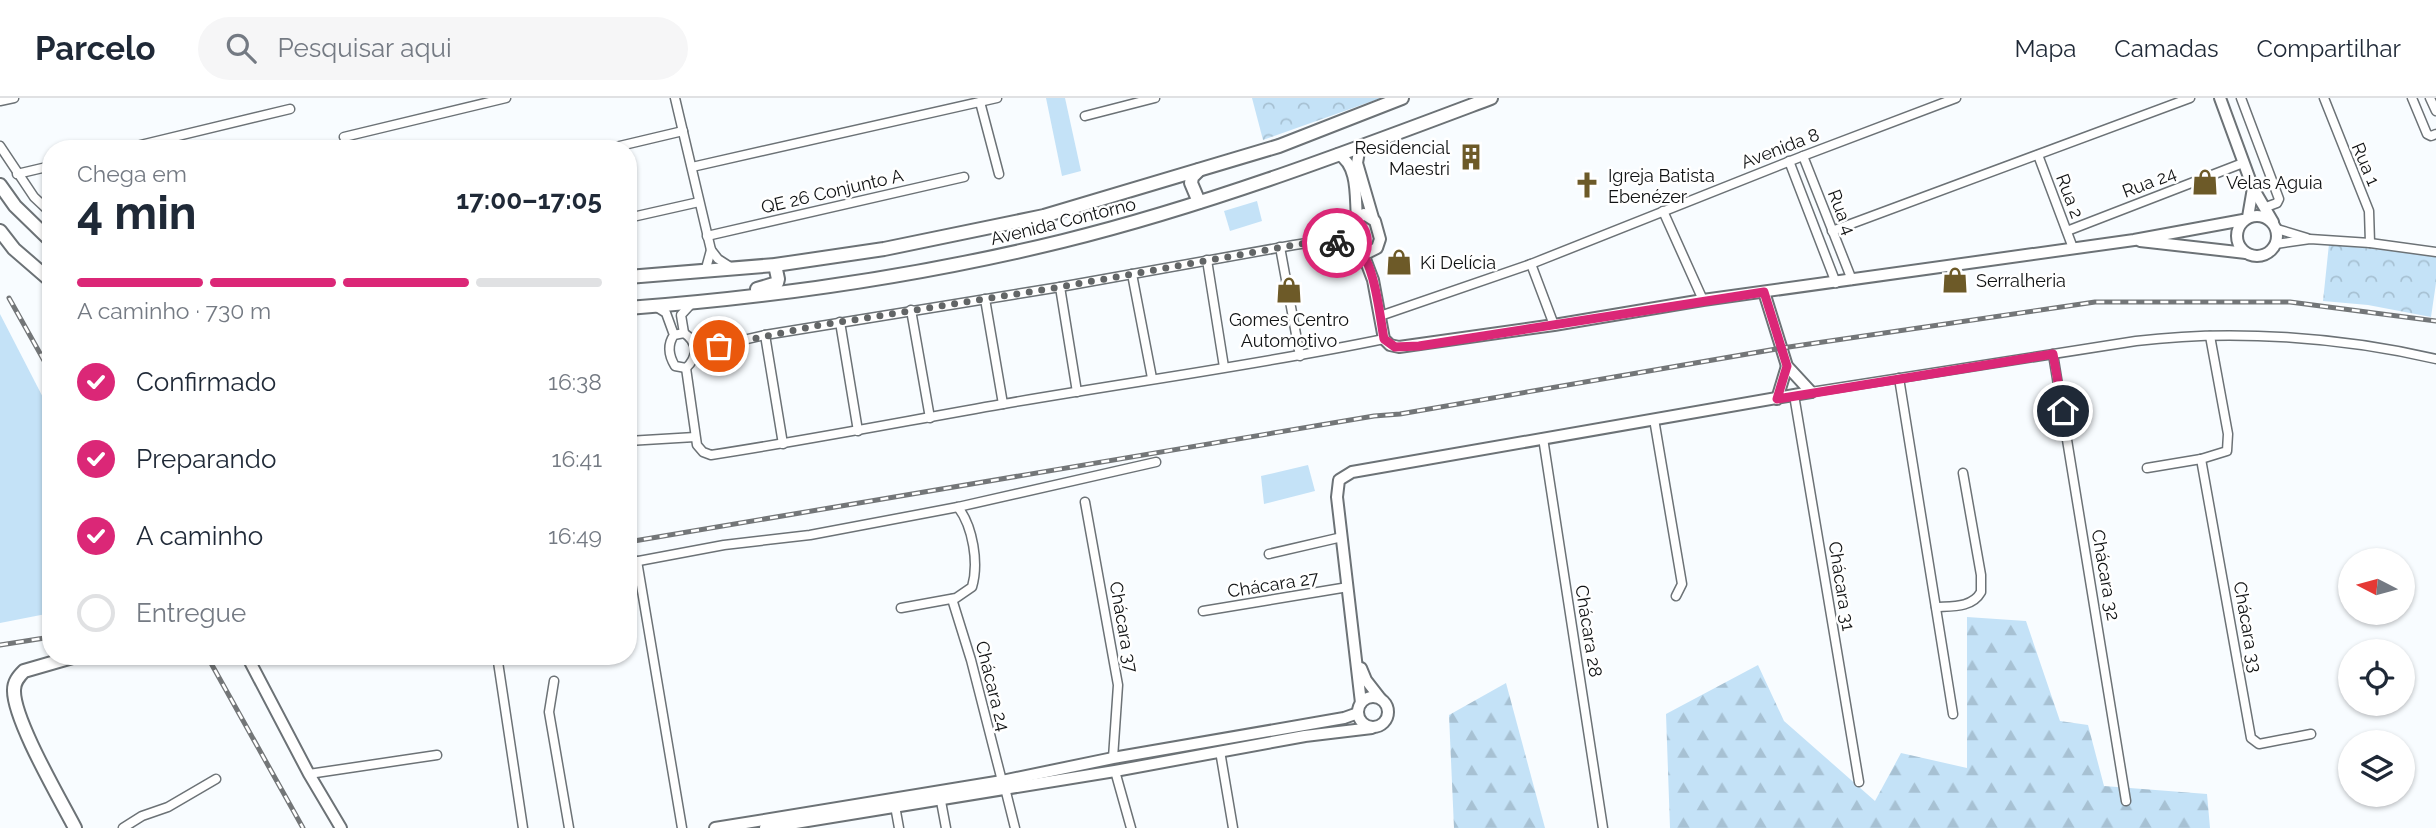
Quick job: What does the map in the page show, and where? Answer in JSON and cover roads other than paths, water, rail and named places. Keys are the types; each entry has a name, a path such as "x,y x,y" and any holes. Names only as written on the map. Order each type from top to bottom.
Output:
{"main road":[{"name":"Avenida Contorno","path":"637,276 775,265 884,249 1033,218 1279,146 1402,98"},
{"name":"Avenida Contorno","path":"637,307 746,297 957,265 1064,240 1293,172 1488,99"},
{"path":"1199,202 1191,183 1194,174 1200,170"},
{"path":"0,185 15,206 42,232"},
{"path":"0,231 14,249 42,273"},
{"path":"746,297 754,290 777,283 775,265"},
{"path":"45,665 24,671 18,678 14,690 17,710 75,828"}],"street":[{"path":"0,101 14,98"},
{"path":"344,137 506,98"},
{"path":"676,98 711,250 732,269"},
{"path":"692,167 998,98"},
{"path":"1085,116 1155,98"},
{"name":"Avenida 8","path":"1380,316 1531,264 1956,98"},
{"path":"1821,244 1833,235 2190,98"},
{"path":"2220,98 2253,188 2275,226 2277,244"},
{"path":"2241,98 2279,199 2275,204 2266,207"},
{"name":"Rua 1","path":"2324,98 2369,211 2370,243"},
{"path":"2412,98 2427,134 2436,134"},
{"path":"2430,98 2436,111"},
{"path":"980,102 999,174"},
{"path":"161,140 290,109"},
{"path":"637,142 683,131"},
{"path":"0,146 34,198 42,205"},
{"path":"1360,146 1357,163 1380,239 1374,280 1384,339 1395,347 1409,347 1703,300 2134,240 2260,215 2275,226 2309,239"},
{"path":"1338,154 1344,157 1352,174 1359,249 1374,280"},
{"name":"Rua 2","path":"2038,155 2073,248"},
{"name":"Rua 4","path":"1803,156 1852,280"},
{"name":"Rua 4","path":"1789,162 1836,283"},
{"name":"Rua 24","path":"2067,231 2244,163"},
{"path":"17,174 42,168"},
{"name":"QE 26 Conjunto A","path":"708,236 964,177"},
{"path":"2246,253 2237,239 2246,219 2253,188"},
{"path":"1806,205 1820,200"},
{"path":"637,216 699,202"},
{"path":"1663,211 1703,300"},
{"path":"1320,241 1364,214 1373,218"},
{"path":"2134,240 2246,253 2259,257 2266,255 2277,244 2309,239 2370,243 2436,252"},
{"path":"695,351 765,335 1060,287 1280,247 1320,241 1369,252 1377,248"},
{"path":"1280,247 1300,356"},
{"path":"705,272 711,250"},
{"path":"1207,260 1224,367"},
{"path":"1531,264 1553,325"},
{"path":"1132,274 1152,378"},
{"path":"1060,287 1077,392"},
{"path":"1764,292 1787,366 1811,392"},
{"path":"985,299 1003,404"},
{"path":"686,368 695,351 692,340 684,333 681,315 692,303"},
{"path":"655,306 666,313 674,335 670,344 671,359 675,366 686,368"},
{"path":"911,310 930,418"},
{"path":"840,322 858,431"},
{"path":"674,335 684,333"},
{"path":"765,335 783,444"},
{"path":"2147,468 2202,459 2229,449 2210,336"},
{"path":"1372,728 1365,725 1359,708 1357,659 1337,488 1339,480 1348,474 1811,392 2151,339 2210,336 2289,338 2397,351 2436,359"},
{"path":"686,368 697,445 703,452 711,455 1152,378 1300,356 1384,339"},
{"name":"Chácara 32","path":"2053,354 2126,800"},
{"path":"1777,399 1787,366"},
{"path":"1899,378 1953,714"},
{"name":"Chácara 31","path":"1794,395 1859,782"},
{"path":"1654,419 1681,580 1676,596"},
{"path":"637,440 695,437"},
{"name":"Chácara 28","path":"1543,438 1604,828"},
{"name":"Chácara 33","path":"2202,459 2251,738 2261,744 2311,734"},
{"path":"637,561 724,545 810,535 958,507 1156,462"},
{"path":"1936,607 1967,604 1974,601 1981,592 1981,575 1963,473"},
{"name":"Chácara 37","path":"1085,502 1119,692 1113,758"},
{"path":"901,608 952,599 969,590 974,573 968,527 958,507"},
{"path":"1269,554 1342,537"},
{"path":"637,584 682,828"},
{"name":"Chácara 27","path":"1203,611 1348,587"},
{"name":"Chácara 24","path":"952,599 1016,828"},
{"path":"715,828 1115,771 1342,730 1380,726 1387,720 1387,704 1366,680 1357,659"},
{"path":"252,665 309,774 341,828"},
{"path":"498,665 523,828"},
{"path":"554,681 549,712 569,828"},
{"path":"1003,785 1113,758 1345,719 1370,696 1380,698"},
{"path":"1220,751 1233,828"},
{"path":"309,774 437,755"},
{"path":"1115,771 1130,828"},
{"path":"123,828 142,816 168,807 216,779"},
{"path":"765,828 818,824 940,795"},
{"path":"940,795 946,828"},
{"path":"895,806 899,828"}],"railway":[{"path":"9,298 42,357"},
{"path":"637,540 1782,348 2095,302 2290,302 2436,321"},
{"path":"0,645 42,638"},
{"path":"212,665 303,828"}],"place":[{"name":"Residencial Maestri","path":"1471,157"},
{"name":"Velas Aguia","path":"2205,182"},
{"name":"Igreja Batista Ebenézer","path":"1587,185"},
{"name":"Ki Delícia","path":"1399,262"},
{"name":"Serralheria","path":"1955,280"},
{"name":"Gomes Centro Automotivo","path":"1289,290"}]}
